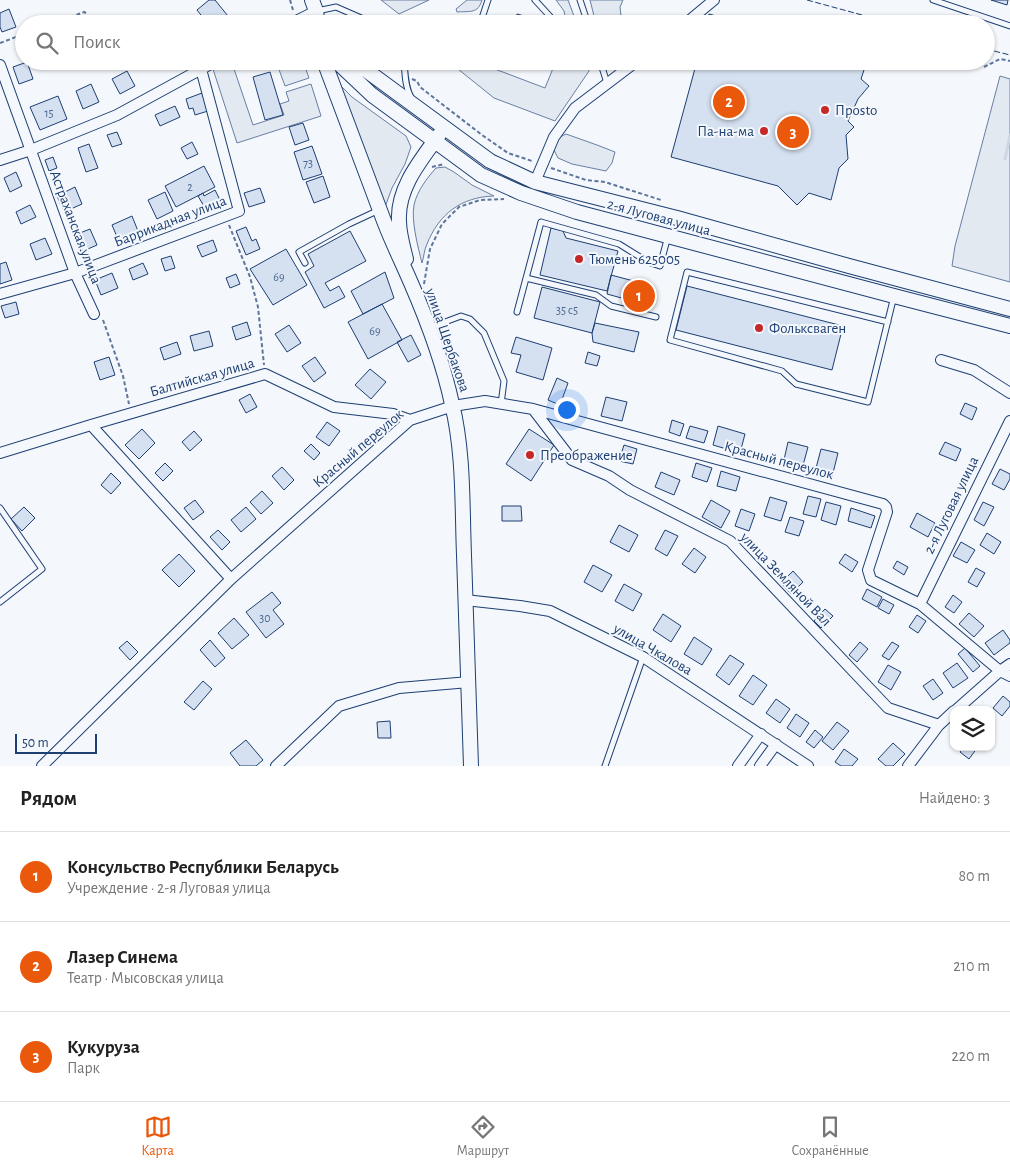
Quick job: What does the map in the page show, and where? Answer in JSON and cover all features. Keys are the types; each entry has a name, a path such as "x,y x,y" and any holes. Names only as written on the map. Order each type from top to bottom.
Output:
{"main road":[{"name":"улица Щербакова","path":"327,70 392,241 416,281 453,406 460,454 469,682 470,766"},
{"name":"2-я Луговая улица","path":"345,70 372,96 481,174 521,193 577,212 1010,326"},
{"name":"2-я Луговая улица","path":"366,70 490,161 535,182 677,218 1010,309"},
{"path":"416,281 399,221 400,202 416,168 444,127"}],"street":[{"path":"696,15 714,0"},
{"name":"Астраханская улица","path":"0,65 75,273 94,314"},
{"path":"0,160 31,150 117,115 199,70"},
{"name":"Баррикадная улица","path":"0,294 75,273 239,211 201,70"},
{"path":"535,182 554,136 574,108 625,70"},
{"path":"941,360 974,370 1010,393"},
{"name":"Балтийская улица","path":"0,453 265,374 334,408 393,414 410,420"},
{"name":"Красный переулок","path":"42,766 231,579 410,420 453,406 485,401 533,409 883,504 887,512 868,570 871,580 920,604"},
{"name":"улица Земляной Вал","path":"533,409 572,460 609,476 630,490 730,540 888,708 939,725"},
{"name":"2-я Луговая улица","path":"920,604 1010,422"},
{"path":"91,425 231,579"},
{"name":"улица Чкалова","path":"465,600 550,610 643,657 808,766"},
{"path":"920,604 1000,671 1010,676"},
{"path":"961,706 1010,664"},
{"path":"276,766 339,706 400,688 469,682"},
{"path":"908,766 939,725 950,715"},
{"path":"738,766 761,734"},
{"path":"760,766 776,744"}],"lane":[{"path":"483,15 488,0"},
{"path":"535,0 549,15"},
{"path":"580,0 585,15"},
{"path":"933,0 977,15"},
{"path":"315,12 336,7 354,15"},
{"path":"995,21 1010,26"},
{"path":"405,70 408,92 417,106"},
{"path":"603,70 607,84"},
{"path":"305,263 298,252 349,224 380,210"},
{"path":"517,312 541,222 619,244 648,262 660,266 668,236"},
{"path":"888,322 687,272 670,340 782,371 796,384 868,402 888,322 894,296"},
{"path":"526,278 596,296 610,306 656,317"},
{"path":"429,328 461,316 470,319 484,333 504,381 501,404"},
{"path":"0,508 42,569 0,602"},
{"path":"604,766 643,657"}],"path":[{"path":"76,15 84,12 88,14"},
{"path":"0,43 15,37"},
{"path":"995,62 1000,59 1010,61"},
{"path":"405,77 417,81 420,87 508,153 586,180 605,182 666,203"},
{"path":"429,171 433,166 444,164 450,166"},
{"path":"416,281 424,289 430,249 442,224 459,207 480,200 507,198 499,195"},
{"path":"226,217 250,277 258,307 265,374"},
{"path":"94,314 104,321 123,376 131,413"}],"shaded area":[{"path":"381,0 429,0 399,14"},
{"path":"467,0 482,0 476,10 457,12 456,9"},
{"path":"556,0 568,0 574,15 565,15"},
{"path":"590,0 623,0 620,7 621,15 594,15"},
{"path":"213,70 234,70 253,125 284,115 280,104 289,101 286,92 311,84 321,116 237,143"},
{"path":"279,70 306,70 309,78 285,86"},
{"path":"459,70 497,70 545,88 552,70 589,70 555,121 494,98"},
{"path":"1000,76 1010,79 1010,282 952,266 955,246"},
{"path":"339,84 352,97 406,136 411,147 385,207"},
{"path":"566,134 615,152 612,163 606,171 572,164 558,158 554,150 556,139"},
{"path":"445,167 472,185 494,196 482,197 461,204 445,216 432,233 426,246 422,263 414,226 413,211 415,200 436,168"}],"building":[{"path":"209,0 215,0 227,15 201,15 197,10"},
{"path":"991,0 1008,0 1007,5"},
{"path":"9,9 15,27 2,32 0,13"},
{"path":"15,66 15,70 30,70 33,79 19,84 13,67"},
{"name":"Па-на-ма","path":"695,70 864,70 861,79 869,86 858,99 848,121 854,127 846,135 848,159 839,168 831,200 809,193 797,205 778,186 671,157"},
{"path":"127,71 135,86 120,94 112,79"},
{"path":"270,72 283,115 265,120 253,77"},
{"path":"91,84 99,102 83,109 76,91"},
{"path":"202,93 208,111 195,115 193,108 189,109 186,99"},
{"path":"58,96 67,119 40,130 30,107"},
{"path":"175,106 180,117 160,126 155,115"},
{"path":"303,123 309,140 295,145 289,127"},
{"path":"117,132 122,144 112,147 107,135"},
{"path":"192,142 198,154 187,159 181,148"},
{"path":"89,144 98,168 86,172 78,148"},
{"path":"312,146 322,174 303,180 294,152"},
{"path":"53,157 57,168 49,171 45,160"},
{"path":"204,166 215,187 176,207 165,186"},
{"path":"16,172 22,186 10,192 4,178"},
{"path":"323,176 330,197 314,203 306,182"},
{"path":"75,187 82,204 64,212 57,196"},
{"path":"260,188 265,202 249,207 244,193"},
{"path":"215,190 220,200 205,208 198,196 203,193 204,196"},
{"path":"165,192 173,211 157,219 148,200"},
{"path":"30,205 36,217 21,224 16,212"},
{"path":"132,216 138,231 128,236 130,239 120,244 112,225"},
{"path":"246,227 252,241 256,239 260,249 246,255 236,231"},
{"path":"551,228 563,231 566,238 618,251 607,291 540,275"},
{"path":"90,229 97,245 81,252 75,235"},
{"path":"350,231 366,261 325,283 330,291 339,286 345,297 324,308 305,272 314,266 308,254"},
{"path":"45,238 52,254 36,260 30,244"},
{"path":"213,240 217,251 202,257 197,246"},
{"path":"286,249 307,285 273,305 250,269"},
{"path":"171,256 175,268 165,271 161,259"},
{"path":"6,262 12,280 0,284 0,264"},
{"path":"143,263 148,274 133,280 129,269"},
{"path":"385,272 394,298 363,314 351,291"},
{"path":"112,273 118,288 101,295 95,280"},
{"path":"236,274 240,284 230,288 226,278"},
{"path":"611,275 641,283 636,302 607,294"},
{"name":"Фольксваген","path":"687,286 843,326 832,370 676,330"},
{"path":"542,287 600,302 592,333 534,318"},
{"path":"16,302 19,314 5,318 1,306"},
{"path":"382,304 402,340 368,359 348,322"},
{"path":"247,322 251,335 236,340 232,327"},
{"path":"595,323 639,332 634,352 593,342 592,333"},
{"path":"289,325 301,343 287,352 275,334"},
{"path":"209,331 213,346 194,351 190,336"},
{"path":"411,335 421,355 408,362 397,342"},
{"path":"516,337 552,348 543,380 516,372 521,355 511,353"},
{"path":"177,342 181,354 164,360 160,348"},
{"path":"588,352 600,356 597,366 585,363"},
{"path":"109,357 115,375 100,380 94,362"},
{"path":"315,357 326,373 314,382 302,366"},
{"path":"370,369 386,382 371,399 355,385"},
{"path":"557,378 568,383 560,405 548,400"},
{"path":"250,394 257,407 246,413 239,400"},
{"path":"606,397 627,402 622,421 601,416"},
{"path":"965,403 977,408 972,420 960,414"},
{"path":"672,420 684,424 680,436 669,432"},
{"path":"327,422 340,431 329,446 316,437"},
{"path":"690,426 708,431 704,443 686,438"},
{"path":"718,426 745,434 740,453 713,445"},
{"path":"142,429 155,443 139,459 125,445"},
{"name":"Преображение","path":"529,429 554,445 531,481 506,464"},
{"path":"194,431 202,440 190,451 182,442"},
{"path":"788,442 808,447 802,469 783,464"},
{"path":"945,442 961,449 956,461 939,454"},
{"path":"311,444 320,453 314,460 304,451"},
{"path":"624,445 637,449 633,464 619,461"},
{"path":"821,449 838,453 832,477 815,472"},
{"path":"165,463 173,471 163,481 155,473"},
{"path":"696,463 712,468 707,482 692,477"},
{"path":"282,467 294,480 284,490 272,476"},
{"path":"1000,469 1010,474 1010,479 1004,490 992,484"},
{"path":"721,471 740,477 736,491 717,486"},
{"path":"661,472 680,480 674,495 655,487"},
{"path":"111,473 121,483 111,494 101,485"},
{"path":"262,491 273,503 261,514 250,502"},
{"path":"808,496 821,499 816,517 803,514"},
{"path":"770,497 787,502 781,521 764,516"},
{"path":"195,500 204,512 193,520 184,508"},
{"path":"711,500 730,511 721,528 702,517"},
{"path":"826,502 841,506 836,525 821,520"},
{"path":"983,502 994,507 984,526 974,520"},
{"path":"502,506 521,506 522,521 502,521"},
{"path":"24,507 35,518 22,531 11,519"},
{"path":"246,507 256,519 241,532 231,520"},
{"path":"851,508 875,516 871,528 848,521"},
{"path":"741,509 755,514 749,531 735,526"},
{"path":"917,513 935,523 928,537 910,527"},
{"path":"790,517 804,521 799,536 785,532"},
{"path":"619,525 638,535 629,552 610,542"},
{"path":"218,530 230,542 222,550 210,537"},
{"path":"665,530 678,536 667,556 655,549"},
{"path":"987,533 1001,542 994,554 980,545"},
{"path":"961,542 975,550 967,563 953,556"},
{"path":"694,548 706,557 695,573 682,564"},
{"path":"179,554 195,571 179,587 162,570"},
{"path":"845,554 858,562 852,572 839,563"},
{"path":"897,561 908,567 904,575 893,568"},
{"path":"593,565 612,575 602,592 584,582"},
{"path":"976,568 985,573 977,587 968,582"},
{"path":"793,571 803,582 791,594 781,583"},
{"path":"624,584 642,594 633,611 615,601"},
{"path":"867,589 882,597 877,607 862,599"},
{"path":"272,592 281,603 273,610 284,624 266,638 246,612"},
{"path":"953,595 962,602 954,613 945,607"},
{"path":"883,599 894,605 889,614 878,608"},
{"path":"825,609 833,616 821,628 814,621"},
{"path":"969,613 984,626 974,637 959,624"},
{"path":"663,614 681,626 671,642 653,630"},
{"path":"917,615 926,621 918,633 909,627"},
{"path":"234,618 249,635 232,649 218,633"},
{"path":"1003,630 1010,643 994,655 985,643"},
{"path":"694,637 712,649 702,665 684,654"},
{"path":"210,640 225,658 215,667 200,650"},
{"path":"127,641 138,652 130,660 119,648"},
{"path":"860,642 868,649 857,662 849,655"},
{"path":"892,642 899,646 889,660 882,656"},
{"path":"965,648 980,666 973,672 958,654"},
{"path":"730,655 744,664 729,685 716,675"},
{"path":"957,663 968,678 953,688 943,673"},
{"path":"888,665 901,672 891,690 878,682"},
{"path":"753,675 767,685 753,705 739,696"},
{"path":"933,679 943,693 933,700 923,686"},
{"path":"203,681 212,689 194,710 184,702"},
{"path":"1003,696 1010,702 1010,706 1002,716 995,710 995,706"},
{"path":"776,699 790,709 780,723 766,713"},
{"path":"796,714 809,723 800,737 787,728"},
{"path":"390,721 391,738 378,738 377,722"},
{"path":"837,722 849,731 833,750 822,741"},
{"path":"815,730 823,737 814,748 806,742"},
{"path":"246,740 263,760 256,766 240,766 230,753"},
{"path":"893,743 905,754 893,766 886,766 878,759"},
{"path":"844,749 858,759 852,766 841,766 835,762"},
{"path":"961,751 975,751 969,759"}],"waterway":[{"path":"1005,159 1010,135"}],"fence":[{"path":"807,0 862,15"},
{"path":"995,51 1010,55"}],"place":[{"name":"Лазер Синема","path":"729,102"},
{"name":"Проsto","path":"825,110"},
{"name":"Па-на-ма","path":"764,131"},
{"name":"Кукуруза","path":"793,132"},
{"name":"Тюмень 625005","path":"579,259"},
{"name":"Консульство Республики Беларусь","path":"639,296"},
{"name":"Фольксваген","path":"759,328"},
{"name":"Преображение","path":"530,455"}]}
